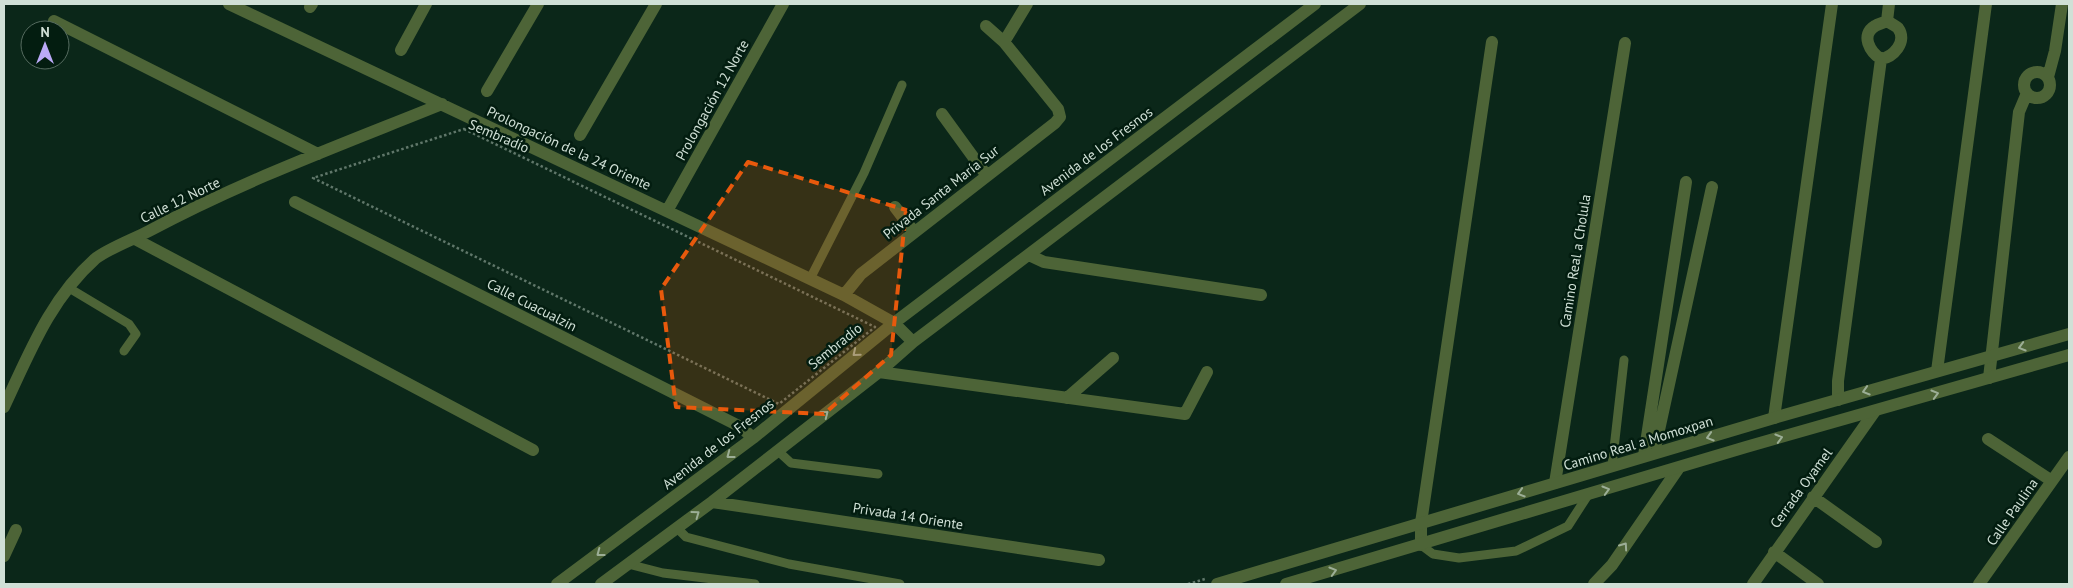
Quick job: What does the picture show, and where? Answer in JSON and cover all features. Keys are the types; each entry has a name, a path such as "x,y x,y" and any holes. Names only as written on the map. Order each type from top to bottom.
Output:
{"street":[{"name":"Prolongación de la 24 Oriente","path":"228,4 844,295 894,323"},
{"path":"401,50 426,4"},
{"path":"487,91 538,4"},
{"path":"580,135 656,4"},
{"name":"Prolongación 12 Norte","path":"667,211 783,4"},
{"path":"986,26 1004,42 1027,4"},
{"name":"Avenida de los Fresnos","path":"558,584 753,438 894,323 1315,4"},
{"path":"601,584 778,451 879,372 913,342 1360,4"},
{"path":"1774,418 1832,4"},
{"path":"1887,21 1889,4"},
{"path":"1937,371 1986,4"},
{"path":"2048,77 2036,72 2030,75 2025,80 2027,93 2033,97 2040,98 2050,90 2048,77 2055,51 2062,4"},
{"path":"1887,21 1898,28 1900,37 1899,48 1891,57 1881,59 1872,54 1868,46 1868,36 1874,26 1887,21"},
{"path":"70,28 318,154"},
{"name":"Privada Santa María Sur","path":"844,295 861,274 988,176 1060,117 1058,109 1004,42"},
{"path":"1421,545 1421,523 1492,42"},
{"name":"Camino Real a Cholula","path":"1555,483 1625,43"},
{"path":"1838,400 1838,381 1881,59"},
{"path":"1989,378 2020,112 2027,93"},
{"name":"Calle 12 Norte","path":"4,407 47,317 68,288 97,258 185,212 318,154 442,104"},
{"path":"942,114 988,176"},
{"path":"1649,455 1686,182"},
{"path":"1649,455 1712,187"},
{"name":"Calle Cuacualzin","path":"295,202 741,427 753,438"},
{"path":"895,207 914,232"},
{"path":"135,239 533,450"},
{"path":"1029,255 1044,262 1261,295"},
{"path":"894,323 913,342"},
{"name":"Camino Real a Momoxpan","path":"1217,584 1741,427 2069,334"},
{"path":"1286,584 1678,469 1746,447 2069,355"},
{"path":"1067,398 1113,358"},
{"path":"879,372 1185,414 1207,372"},
{"name":"Cerrada Oyamel","path":"1753,584 1875,411"},
{"path":"1741,427 1746,447"},
{"path":"1988,439 2052,481"},
{"name":"Calle Paulina","path":"1979,584 2069,457"},
{"path":"1594,584 1612,565 1678,469"},
{"path":"1813,497 1876,542"},
{"name":"Privada 14 Oriente","path":"712,502 1099,560"},
{"path":"4,556 16,530"},
{"path":"1774,552 1818,584"}],"lane":[{"path":"810,279 864,173 902,85"},
{"path":"68,288 129,324 136,334 124,351"},
{"path":"1612,466 1624,360"},
{"path":"778,451 791,463 878,474"},
{"path":"1421,545 1433,554 1458,558 1516,552 1568,526 1588,495"},
{"path":"677,528 686,538 789,564 900,584"},
{"path":"628,564 663,573 755,584"}],"path":[{"name":"Sembradío","path":"464,129 875,327 779,404 312,178 464,129"}],"highlighted area":[{"path":"748,162 906,210 891,355 824,414 676,407 661,289"}]}
